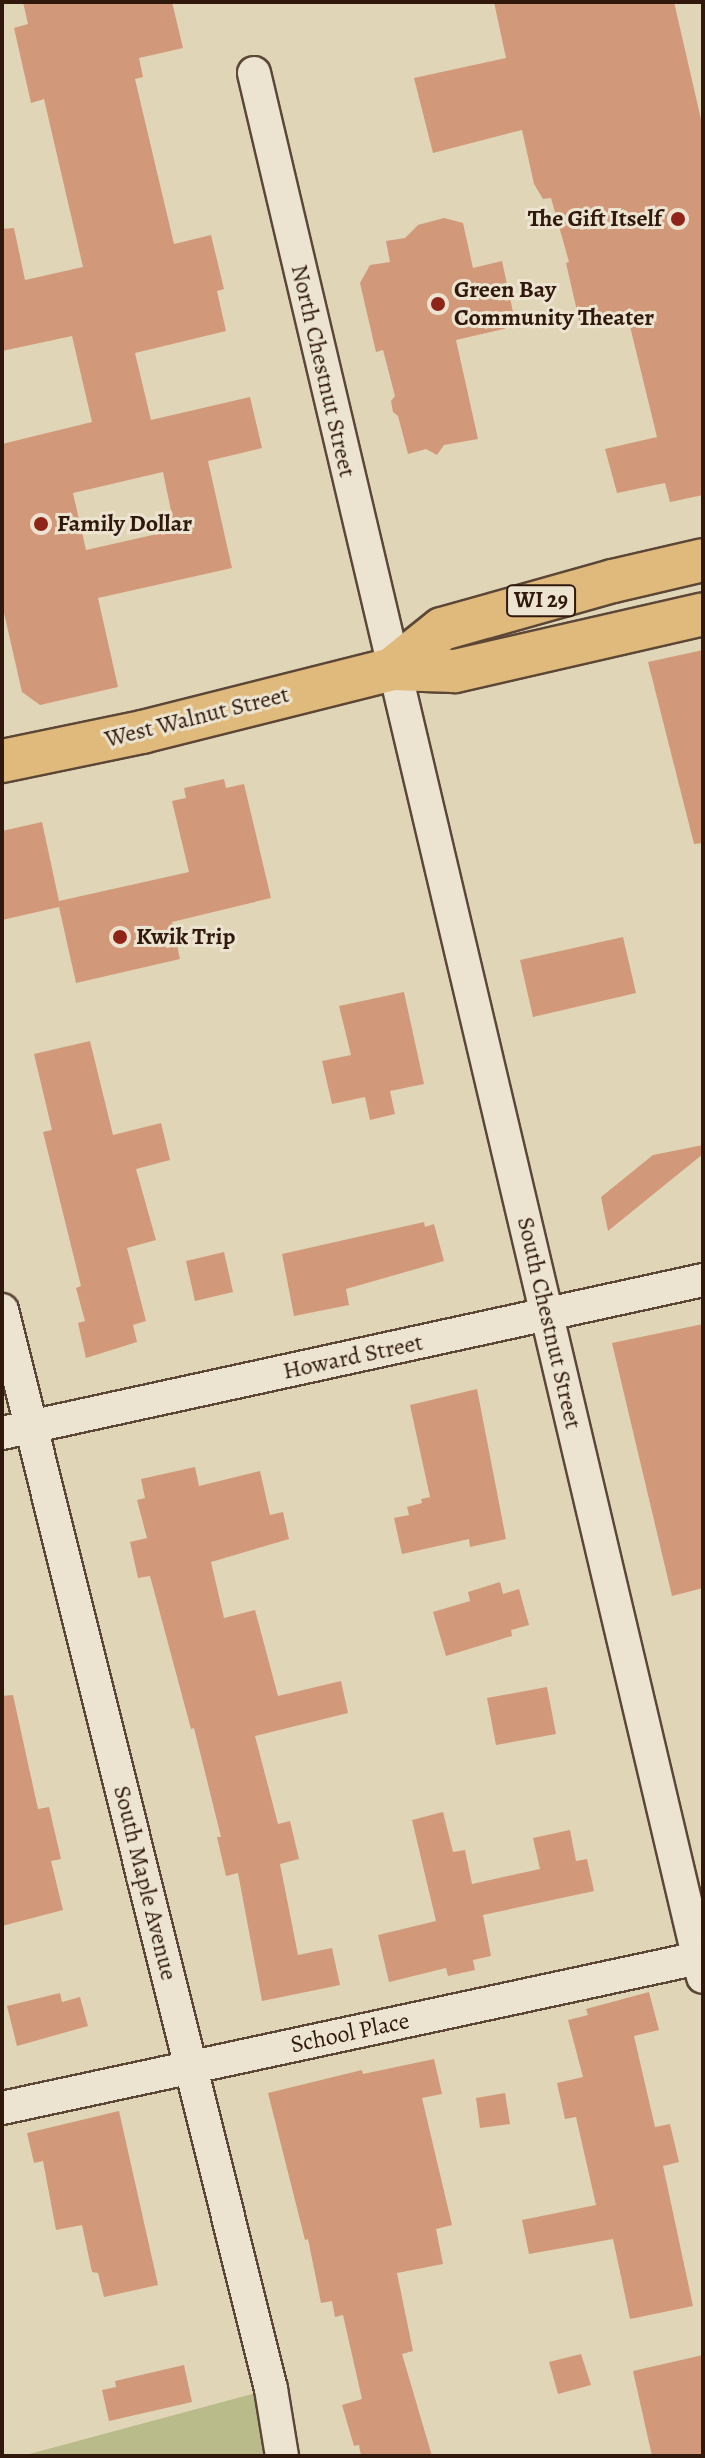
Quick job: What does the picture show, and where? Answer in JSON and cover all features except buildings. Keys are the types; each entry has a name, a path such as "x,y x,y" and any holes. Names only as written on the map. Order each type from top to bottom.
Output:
{"main road":[{"name":"West Walnut Street","path":"392,669 442,629 613,581 703,560"},
{"name":"West Walnut Street","path":"2,761 142,732 392,669 455,671 703,614"}],"street":[{"name":"North Chestnut Street","path":"254,73 392,669"},
{"name":"South Chestnut Street","path":"392,669 701,1967"},
{"name":"Howard Street","path":"15,1430 703,1280"},
{"name":"South Maple Avenue","path":"2,1310 15,1430 192,2067 271,2389 282,2456"},
{"name":"School Place","path":"2,2108 192,2067 701,1967"}],"green space":[{"path":"271,2389 282,2456 22,2456"}],"place":[{"name":"The Gift Itself","path":"678,219"},
{"name":"Green Bay Community Theater","path":"438,304"},
{"name":"Family Dollar","path":"41,524"},
{"name":"Kwik Trip","path":"120,937"}]}
